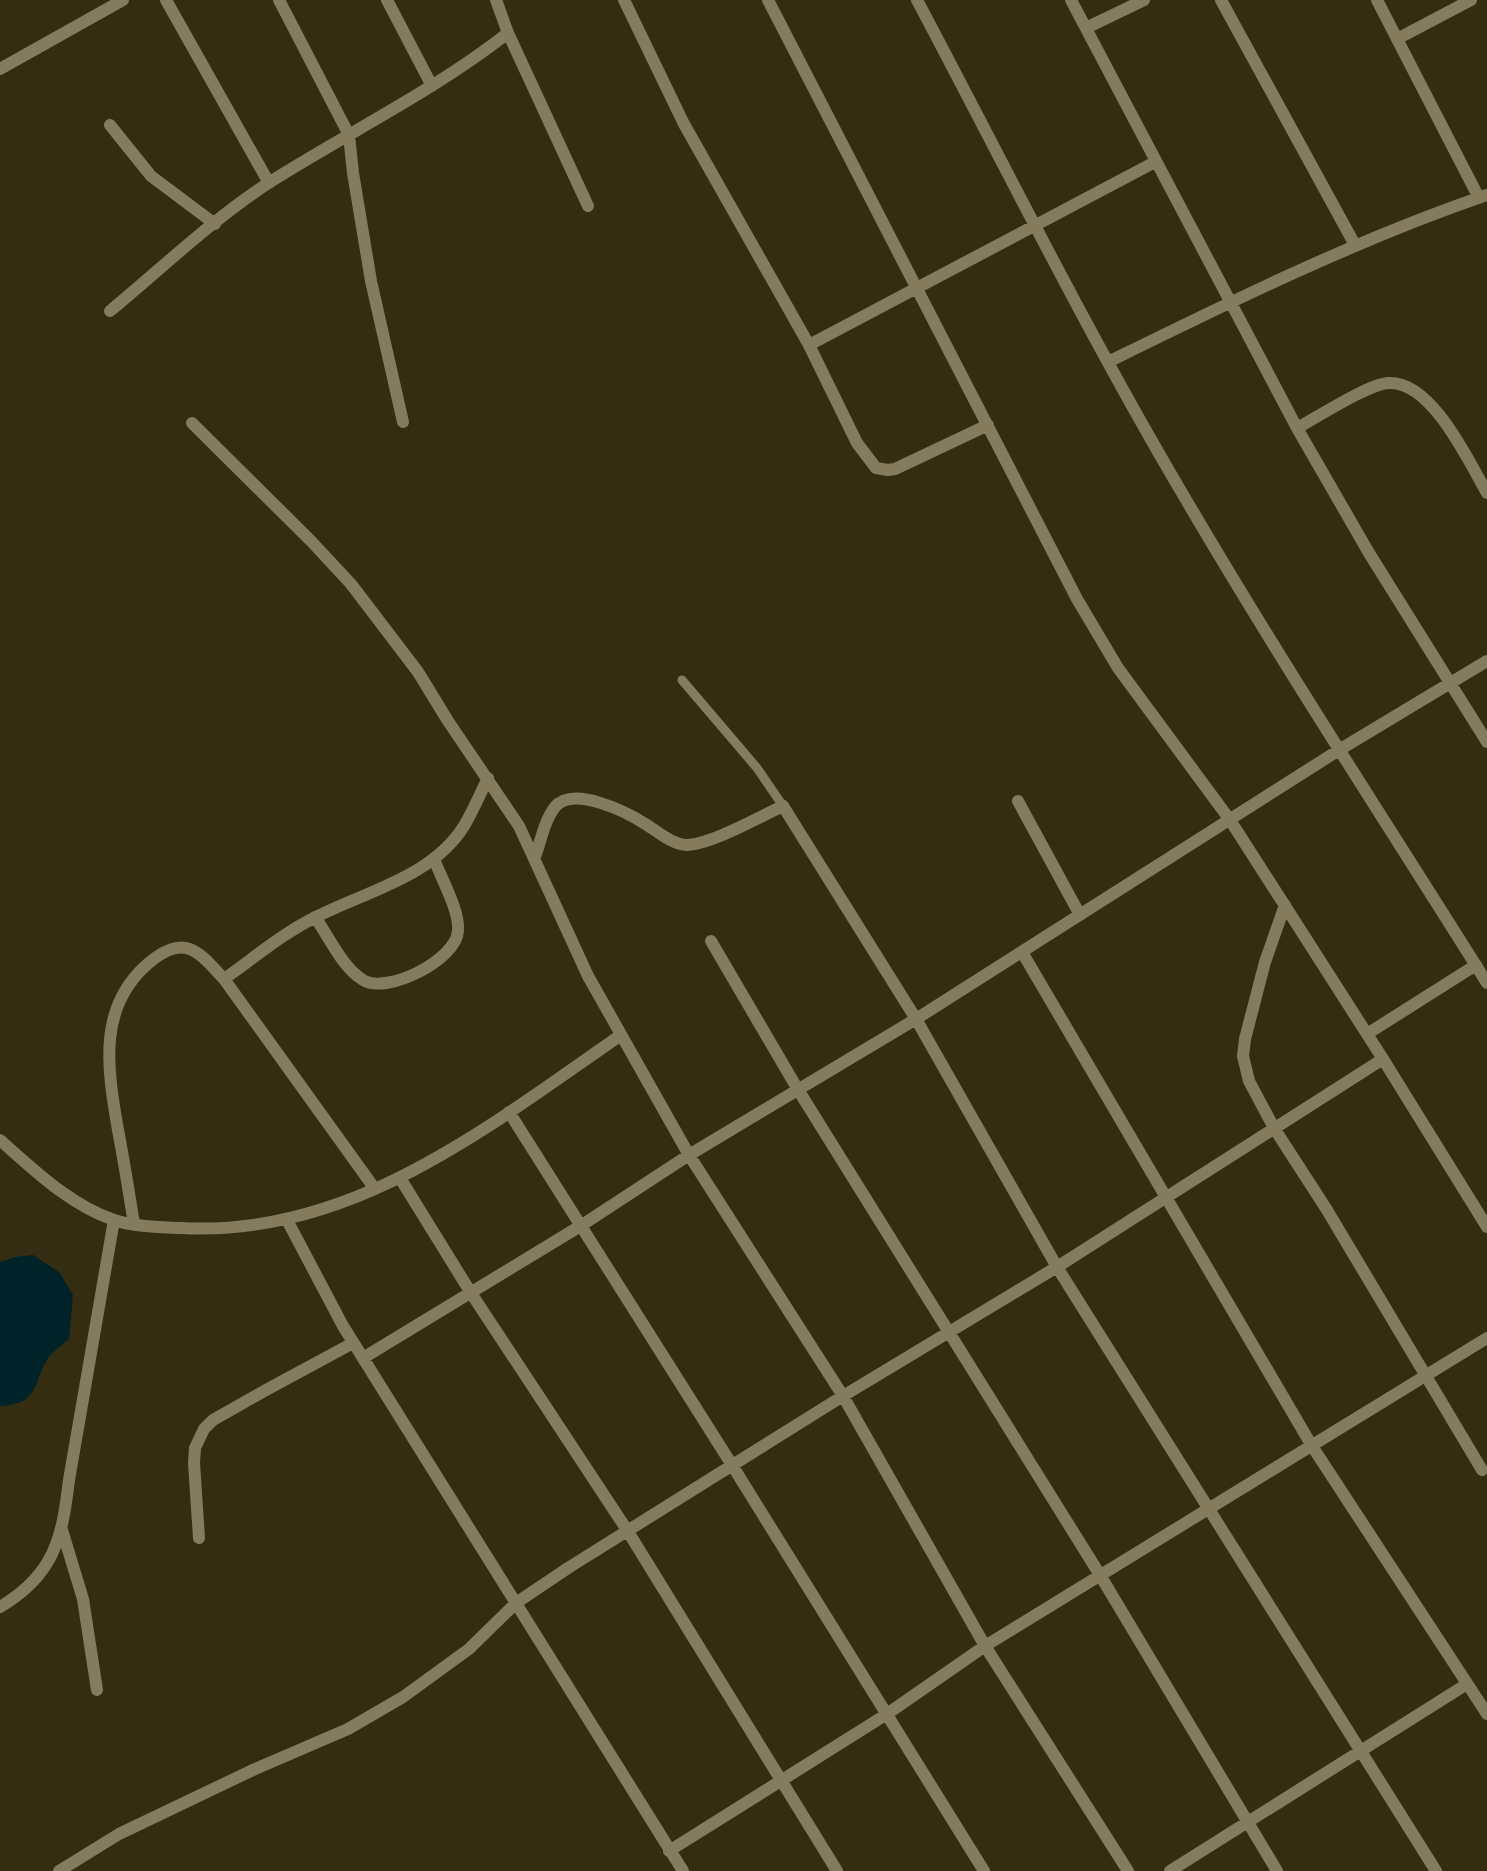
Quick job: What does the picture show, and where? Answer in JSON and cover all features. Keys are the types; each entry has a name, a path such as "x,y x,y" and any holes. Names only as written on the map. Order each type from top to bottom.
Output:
{"street":[{"path":"0,69 123,0"},
{"path":"166,0 269,183"},
{"path":"279,0 350,135 353,173 371,281 403,422"},
{"path":"387,0 432,86"},
{"path":"497,0 508,33 588,206"},
{"path":"624,0 684,124 809,345 857,443 870,462 876,468 888,470 902,466 988,425"},
{"path":"768,0 1077,599 1118,668 1230,820 1383,1058 1487,1226"},
{"path":"917,0 1108,362 1185,499 1339,750 1487,983"},
{"path":"1071,0 1229,303 1297,428 1370,554 1487,742"},
{"path":"1086,28 1144,0"},
{"path":"1221,0 1355,245"},
{"path":"1108,362 1229,303 1355,245 1483,196 1377,0"},
{"path":"1397,39 1471,0"},
{"path":"110,311 215,224 269,183 432,86 481,54 508,33"},
{"path":"110,126 151,176 215,224"},
{"path":"809,345 1155,162"},
{"path":"1297,428 1374,387 1390,383 1402,386 1428,401 1444,420 1487,493"},
{"path":"192,423 311,541 351,584 418,672 448,721 488,778 519,826 536,857 588,976 689,1155 843,1396 985,1646 1128,1871"},
{"path":"363,1358 582,1225 689,1155 797,1088 916,1019 1339,750 1487,661"},
{"path":"224,979 292,930 315,917 410,874 434,859 448,846 463,827 488,778"},
{"path":"536,857 551,814 562,801 568,798 587,799 613,808 641,821 679,844 688,845 719,835 783,806 916,1019 1057,1267 1360,1753 1436,1871"},
{"path":"1018,801 1080,915"},
{"path":"315,917 342,958 364,981 378,985 418,973 448,953 456,944 458,932 458,921 434,859"},
{"path":"1285,905 1252,1004 1243,1056 1254,1094 1327,1210 1482,1470"},
{"path":"711,941 797,1088 950,1331 1100,1575 1277,1871"},
{"path":"134,1224 109,1077 108,1054 115,1010 126,989 142,968 167,950 178,947 196,951 224,979 375,1189"},
{"path":"1022,952 1312,1446 1487,1714"},
{"path":"1367,1034 1476,965"},
{"path":"0,1140 46,1181 87,1207 114,1220 134,1224 219,1228 287,1220 326,1209 375,1189 439,1157 509,1112 621,1035"},
{"path":"59,1871 119,1834 255,1769 348,1729 403,1697 469,1648 516,1603 627,1530 843,1396 1057,1267 1383,1058"},
{"path":"509,1112 582,1225 984,1871"},
{"path":"400,1178 471,1293 627,1530 836,1871"},
{"path":"0,1607 32,1582 48,1563 57,1546 62,1529 114,1220"},
{"path":"287,1220 327,1298 363,1358 683,1871"},
{"path":"669,1850 887,1714 985,1646 1487,1338"},
{"path":"199,1538 194,1463 195,1448 204,1429 213,1420 258,1394 354,1343"},
{"path":"62,1529 83,1600 97,1690"},
{"path":"1170,1871 1248,1824 1468,1684"}],"lane":[{"path":"682,680 747,756 783,806"}],"water":[{"path":"33,1255 59,1272 73,1295 69,1339 46,1361 32,1392 27,1398 12,1405 0,1406 0,1262 15,1257"}]}
